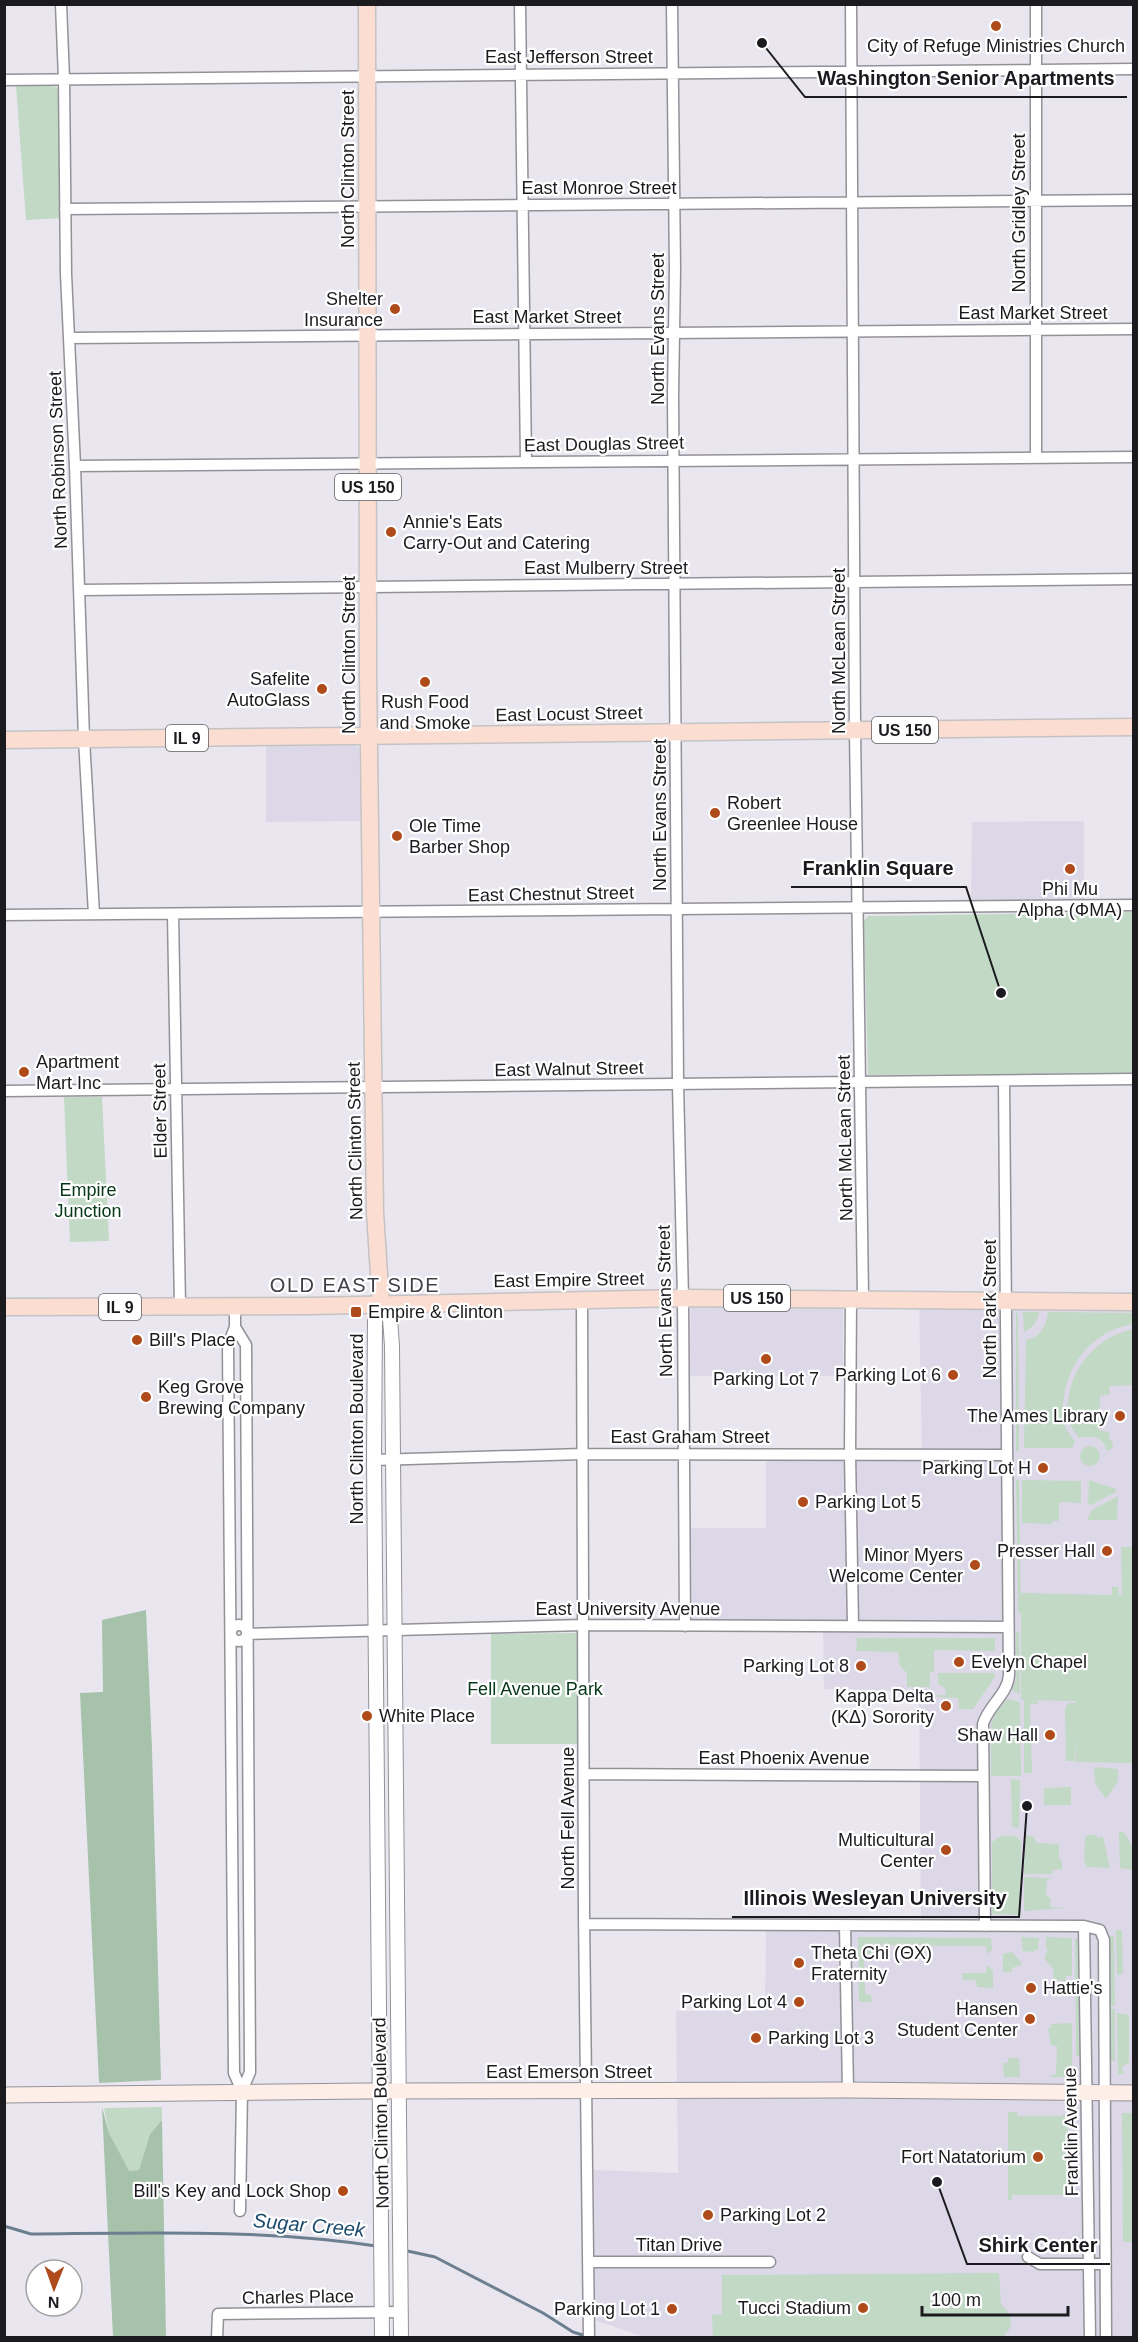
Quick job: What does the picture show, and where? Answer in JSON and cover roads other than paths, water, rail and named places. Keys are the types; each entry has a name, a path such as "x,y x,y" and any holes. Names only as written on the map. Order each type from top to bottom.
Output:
{"main road":[{"name":"North Clinton Street","path":"367,4 369,736 375,1212 381,1305"},
{"name":"East Locust Street","path":"4,740 1134,727"},
{"name":"East Empire Street","path":"4,1307 235,1307 683,1298 1134,1302"},
{"name":"East Emerson Street","path":"4,2095 242,2091 848,2090 1134,2093"}],"street":[{"name":"North Robinson Street","path":"61,4 64,79 64,209 84,739 94,914"},
{"path":"520,4 526,462"},
{"name":"North Evans Street","path":"672,4 678,1084 683,1298 682,1454 685,1626"},
{"name":"North McLean Street","path":"851,4 855,730 861,1083 857,1298 850,1454 853,1625"},
{"name":"North Gridley Street","path":"1036,4 1036,457"},
{"name":"East Jefferson Street","path":"4,80 1134,69"},
{"name":"East Monroe Street","path":"64,209 1134,200"},
{"name":"East Market Street","path":"69,338 1134,329"},
{"name":"East Douglas Street","path":"75,466 1134,457"},
{"name":"East Mulberry Street","path":"80,590 1134,579"},
{"name":"East Chestnut Street","path":"4,915 1134,905"},
{"name":"Elder Street","path":"173,914 180,1307"},
{"name":"East Walnut Street","path":"4,1091 1134,1079"},
{"name":"North Park Street","path":"985,1926 983,1724 1009,1681 1004,1081"},
{"name":"North Fell Avenue","path":"582,1299 589,2337"},
{"name":"North Clinton Boulevard","path":"381,1305 390,1319 394,1459 401,2337"},
{"name":"North Clinton Boulevard","path":"381,1305 375,1318 374,1460 382,2337"},
{"path":"235,1307 235,1327 228,1346 232,1889 234,2073 242,2091"},
{"path":"235,1327 246,1345 248,1634 250,2072 242,2091 240,2211"},
{"name":"East Graham Street","path":"374,1460 582,1454 1006,1455"},
{"path":"229,1478 247,1478"},
{"path":"230,1632 233,1627 241,1625 248,1634"},
{"name":"East University Avenue","path":"248,1634 583,1625 1008,1627"},
{"path":"376,1774 396,1774"},
{"name":"East Phoenix Avenue","path":"584,1774 983,1776"},
{"path":"232,1844 249,1844"},
{"path":"232,1889 249,1889"},
{"path":"378,1924 397,1925"},
{"path":"585,1924 1084,1926"},
{"path":"845,1926 848,2090"},
{"name":"Franklin Avenue","path":"1090,2337 1084,1926 1100,1930 1104,1940 1106,2337"},
{"path":"1028,2257 1040,2264 1106,2264"},
{"name":"Titan Drive","path":"588,2262 770,2262"},
{"name":"Charles Place","path":"217,2337 218,2314 402,2312"}],"waterway":[{"name":"Sugar Creek","path":"4,2226 31,2234 247,2234 376,2246"},
{"name":"Sugar Creek","path":"403,2250 435,2257 543,2313 573,2332 586,2336"}],"place":[{"name":"City of Refuge Ministries Church","path":"996,26"},
{"name":"Washington Senior Apartments","path":"762,43"},
{"name":"Shelter Insurance","path":"395,309"},
{"name":"Annie's Eats Carry-Out and Catering","path":"391,532"},
{"name":"Rush Food and Smoke","path":"425,682"},
{"name":"Safelite AutoGlass","path":"322,689"},
{"name":"Robert Greenlee House","path":"715,813"},
{"name":"Ole Time Barber Shop","path":"397,836"},
{"name":"Phi Mu Alpha (ΦΜΑ)","path":"1070,869"},
{"name":"Franklin Square","path":"1001,993"},
{"name":"Apartment Mart Inc","path":"24,1072"},
{"name":"Empire & Clinton","path":"356,1312"},
{"name":"Bill's Place","path":"137,1340"},
{"name":"Parking Lot 7","path":"766,1359"},
{"name":"Parking Lot 6","path":"953,1375"},
{"name":"Keg Grove Brewing Company","path":"146,1397"},
{"name":"The Ames Library","path":"1120,1416"},
{"name":"Parking Lot H","path":"1043,1468"},
{"name":"Parking Lot 5","path":"803,1502"},
{"name":"Presser Hall","path":"1107,1551"},
{"name":"Minor Myers Welcome Center","path":"975,1565"},
{"name":"Evelyn Chapel","path":"959,1662"},
{"name":"Parking Lot 8","path":"861,1666"},
{"name":"Kappa Delta (ΚΔ) Sorority","path":"946,1706"},
{"name":"White Place","path":"367,1716"},
{"name":"Shaw Hall","path":"1050,1735"},
{"name":"Illinois Wesleyan University","path":"1027,1806"},
{"name":"Multicultural Center","path":"946,1850"},
{"name":"Theta Chi (ΘΧ) Fraternity","path":"799,1963"},
{"name":"Hattie's","path":"1031,1988"},
{"name":"Parking Lot 4","path":"799,2002"},
{"name":"Hansen Student Center","path":"1030,2019"},
{"name":"Parking Lot 3","path":"756,2038"},
{"name":"Fort Natatorium","path":"1038,2157"},
{"name":"Shirk Center","path":"937,2182"},
{"name":"Bill's Key and Lock Shop","path":"343,2191"},
{"name":"Parking Lot 2","path":"708,2215"},
{"name":"Tucci Stadium","path":"863,2308"},
{"name":"Parking Lot 1","path":"672,2309"}],"district":[{"name":"OLD EAST SIDE","path":"355,1285"}],"park label":[{"name":"Empire Junction","path":"88,1200"},
{"name":"Fell Avenue Park","path":"535,1689"}]}
